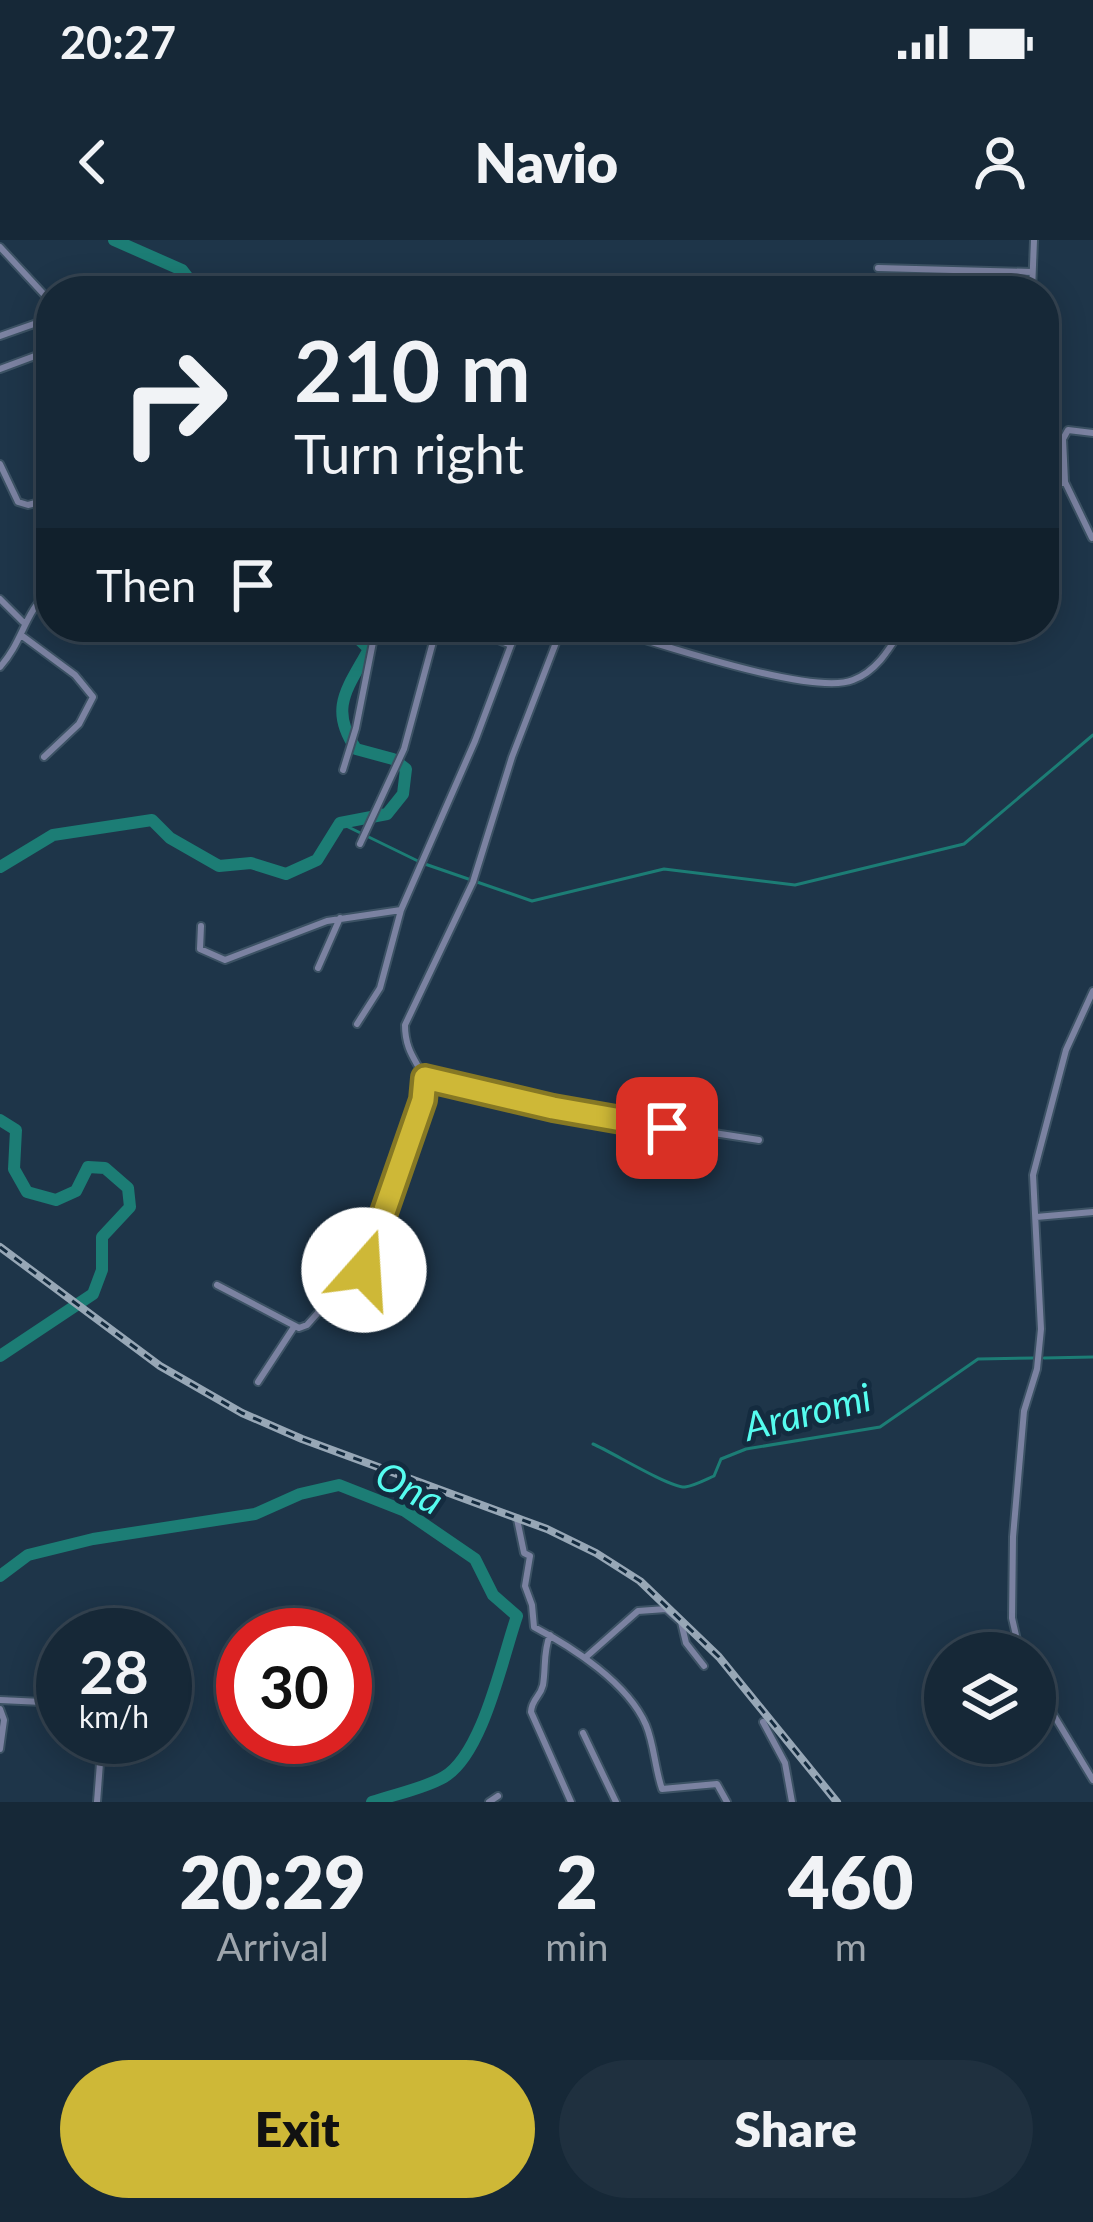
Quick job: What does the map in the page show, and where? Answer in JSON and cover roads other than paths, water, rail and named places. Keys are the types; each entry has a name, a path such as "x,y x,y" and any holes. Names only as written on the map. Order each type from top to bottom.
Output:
{"street":[{"path":"1033,276 1034,240"},
{"path":"0,247 36,286"},
{"path":"878,268 1033,272"},
{"path":"0,336 36,323"},
{"path":"0,369 36,356"},
{"path":"1092,538 1065,482 1064,434 1072,428 1093,433"},
{"path":"0,464 18,502 36,503"},
{"path":"1059,484 1065,482"},
{"path":"0,599 23,622"},
{"path":"0,667 36,607"},
{"path":"21,635 93,697 79,724 44,757"},
{"path":"343,770 373,642"},
{"path":"360,844 404,749 433,642"},
{"path":"505,642 511,645"},
{"path":"357,1024 380,988 401,910 476,741 512,642"},
{"path":"217,1285 294,1327 307,1325 340,1288 364,1270 423,1100 425,1078 406,1048 405,1025 473,882 512,757 556,642"},
{"path":"655,642 829,686 868,672 893,642"},
{"path":"201,926 200,949 225,960 340,918 401,910"},
{"path":"318,968 340,918"},
{"path":"1015,1632 1011,1573 1024,1412 1040,1351 1035,1165 1066,1050 1093,991"},
{"path":"425,1078 553,1108 759,1140"},
{"path":"1036,1217 1093,1213"},
{"path":"258,1382 294,1327"},
{"path":"517,1519 524,1553 530,1556 526,1586 534,1627 586,1658 645,1722 665,1792 692,1784 717,1784 727,1802"},
{"path":"586,1658 638,1611 666,1609 681,1622 686,1643 704,1666"},
{"path":"550,1635 544,1651 542,1690 532,1701 531,1712 571,1802"},
{"path":"0,1749 4,1720 0,1705 36,1704"},
{"path":"1056,1719 1093,1780"},
{"path":"763,1722 785,1763 792,1802"},
{"path":"583,1733 616,1802"},
{"path":"97,1802 100,1764"},
{"path":"670,1791 679,1802"},
{"path":"489,1802 498,1796"}],"waterway":[{"name":"Ona","path":"114,240 187,276"},
{"name":"Ona","path":"0,867 53,835 152,820 170,838 219,866 251,863 286,874 317,860 340,823 387,814 403,794 406,769 393,759 356,749 343,722 344,698 369,649 362,642"},
{"path":"340,823 422,863 532,901 664,869 795,885 964,844 1093,735"},
{"name":"Ona","path":"0,1120 16,1130 14,1169 27,1192 56,1200 76,1191 88,1167 105,1168 128,1188 130,1207 102,1237 102,1270 93,1294 0,1356"},
{"name":"Araromi","path":"1044,1358 1093,1357"},
{"name":"Araromi","path":"593,1444 667,1482 688,1486 714,1476 721,1459 746,1449 880,1427 978,1359 1034,1358"},
{"name":"Ona","path":"0,1576 28,1555 93,1539 255,1514 300,1494 339,1485 405,1511 475,1559 493,1595 517,1616 480,1727 458,1765 436,1781 372,1802"}],"railway":[{"path":"0,1247 160,1366 242,1413 547,1529 640,1581 719,1657 837,1802"}]}
